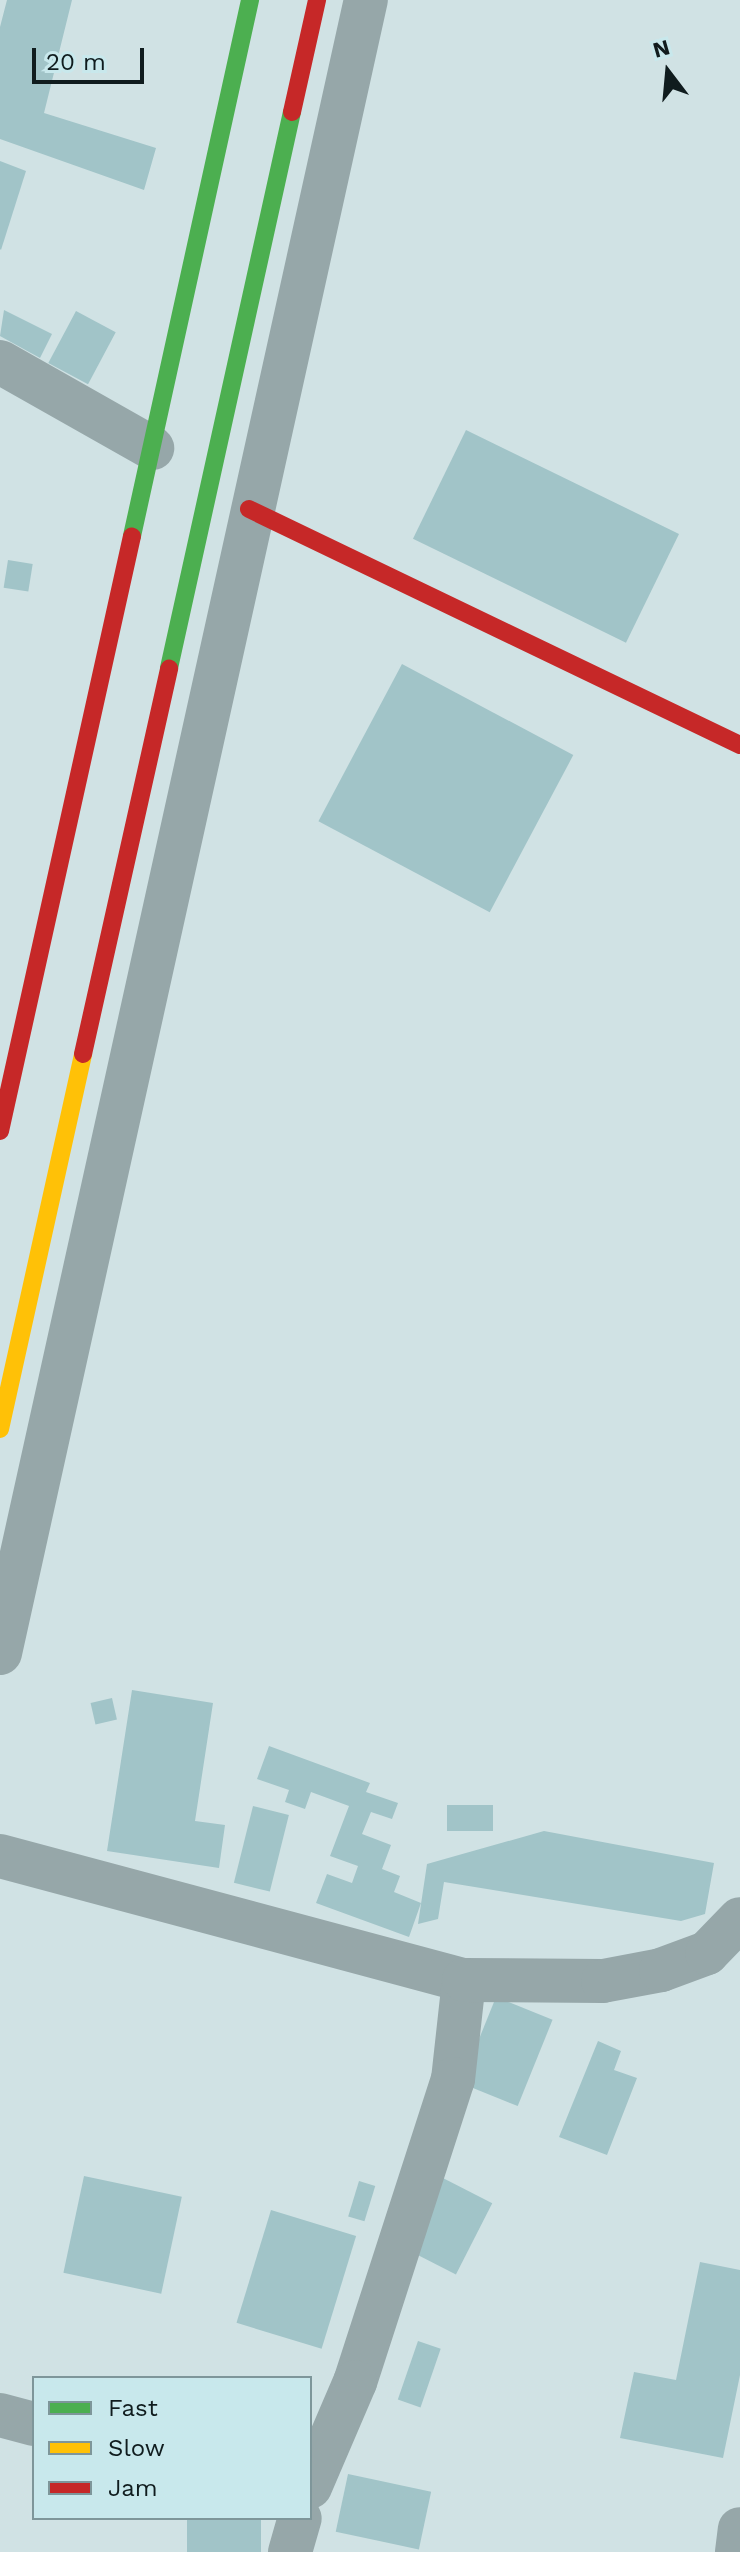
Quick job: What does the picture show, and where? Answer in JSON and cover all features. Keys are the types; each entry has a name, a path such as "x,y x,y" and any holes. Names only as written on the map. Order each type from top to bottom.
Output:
{"main road":[{"path":"0,1131 250,0"},
{"path":"0,1429 317,0"},
{"path":"249,509 740,745"}],"street":[{"path":"0,1653 249,509 366,0"},
{"path":"0,362 152,448"},
{"path":"0,1856 464,1980 603,1981 661,1970 707,1953 740,1919"},
{"path":"312,2482 355,2382 453,2079 464,1980"},
{"path":"0,2415 32,2423"},
{"path":"290,2552 299,2520"},
{"path":"737,2552 740,2529"}],"building":[{"path":"7,0 72,0 44,113 156,148 144,190 0,139 0,27"},
{"path":"0,161 26,171 1,250 0,249"},
{"path":"4,310 52,334 40,358 0,336"},
{"path":"76,311 116,332 88,384 48,363"},
{"path":"466,430 679,534 626,643 413,539"},
{"path":"8,560 33,564 28,592 4,588"},
{"path":"402,664 573,755 490,912 318,821"},
{"path":"132,1690 213,1703 195,1821 225,1825 219,1868 107,1851"},
{"path":"112,1698 117,1719 96,1724 91,1703"},
{"path":"269,1746 370,1783 366,1792 398,1803 392,1819 371,1812 362,1834 391,1845 382,1869 400,1876 394,1892 421,1903 409,1937 316,1903 327,1874 352,1883 358,1866 330,1856 349,1806 311,1792 305,1809 285,1802 289,1790 257,1779"},
{"path":"447,1805 493,1805 493,1831 447,1831"},
{"path":"253,1806 289,1815 270,1892 234,1883"},
{"path":"544,1831 714,1863 705,1914 681,1921 444,1882 438,1919 418,1924 427,1864"},
{"path":"496,1997 553,2020 518,2106 461,2083"},
{"path":"598,2041 621,2051 614,2070 637,2078 607,2155 559,2137"},
{"path":"437,2175 492,2203 456,2274 401,2246"},
{"path":"84,2176 182,2197 161,2294 63,2273"},
{"path":"359,2181 375,2186 364,2221 348,2216"},
{"path":"271,2210 356,2236 322,2349 237,2323"},
{"path":"700,2262 740,2270 740,2375 723,2458 620,2438 634,2372 676,2380"},
{"path":"418,2341 441,2349 421,2407 398,2400"},
{"path":"348,2474 431,2492 419,2549 336,2532"},
{"path":"187,2520 261,2520 261,2552 187,2552"}],"traffic: fast":[{"path":"132,536 250,0"},
{"path":"169,668 292,112"}],"traffic: slow":[{"path":"0,1429 83,1054"}],"traffic: jam":[{"path":"292,112 317,0"},
{"path":"249,509 740,745"},
{"path":"0,1131 132,536"},
{"path":"83,1054 169,668"}]}
